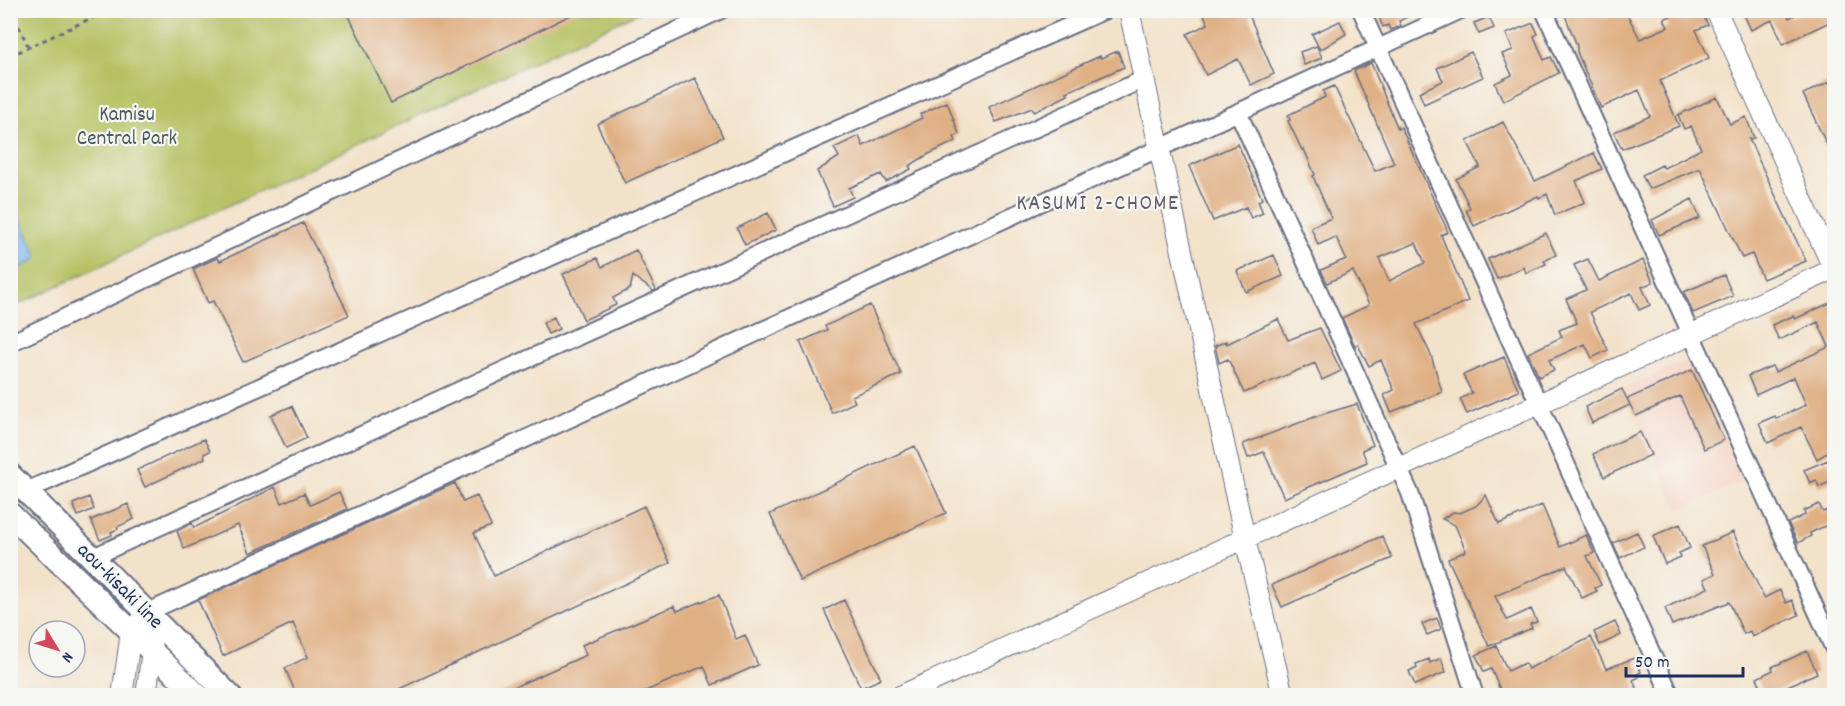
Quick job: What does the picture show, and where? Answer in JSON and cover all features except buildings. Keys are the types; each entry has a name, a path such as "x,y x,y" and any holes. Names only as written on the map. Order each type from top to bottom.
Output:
{"main road":[{"name":"aou-kisaki line","path":"18,483 230,696"},
{"name":"aou-kisaki line","path":"10,514 198,696"}],"street":[{"path":"10,343 721,10"},
{"path":"18,483 1105,10"},
{"path":"1129,10 1245,539 1283,696"},
{"path":"1361,10 1671,696"},
{"path":"122,696 131,632 148,612 1461,10"},
{"path":"1544,10 1834,649"},
{"path":"900,696 1834,270 1716,10"},
{"path":"93,558 1144,79"},
{"path":"1238,112 1410,493 1475,696"},
{"path":"146,696 152,650 148,612"}],"path":[{"path":"12,10 29,48"},
{"path":"10,56 109,10"}],"shaded area":[{"path":"1688,359 1744,481 1678,510 1623,389"}],"green space":[{"name":"Kamisu Central Park","path":"11,10 641,11 11,308"}],"water":[{"path":"11,199 38,258 10,273"}],"district":[{"name":"KASUMI 2-CHOME","path":"1098,201"}]}
